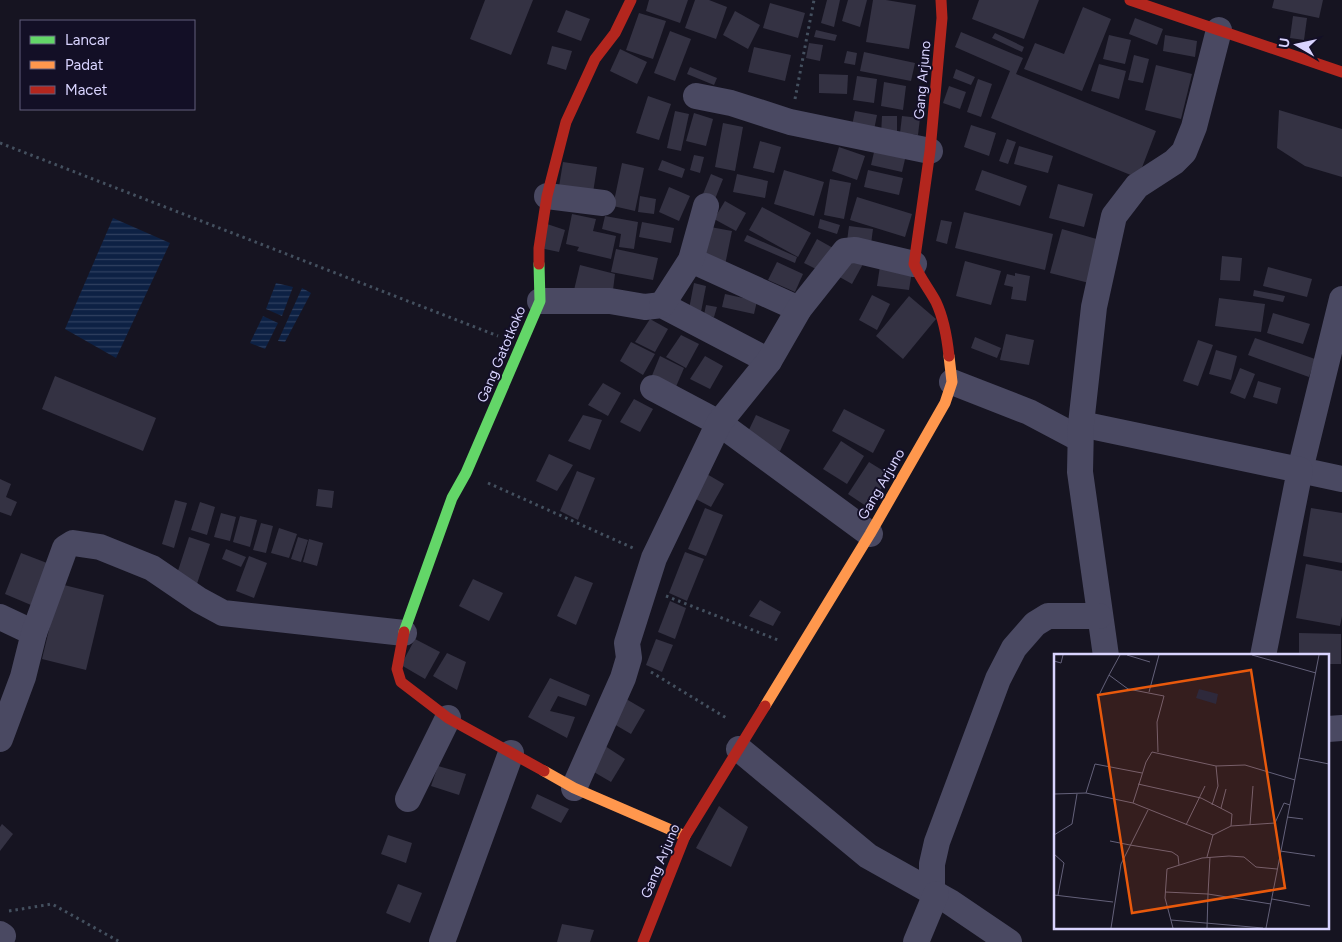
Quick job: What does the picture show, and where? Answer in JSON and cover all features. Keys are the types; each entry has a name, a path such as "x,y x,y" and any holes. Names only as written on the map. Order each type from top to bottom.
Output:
{"street":[{"name":"Gang Gatotkoko","path":"631,0 615,33 595,59 566,122 547,196 539,248 540,301 466,473 452,498 404,633 397,669 401,682 448,718 574,788 685,836"},
{"name":"Gang Arjuno","path":"643,942 685,836 745,741 870,534 945,403 952,382 948,333 936,303 919,276 914,264 930,151 942,18 941,0"},
{"path":"1130,0 1342,72"},
{"path":"1106,654 1080,472 1081,432 1094,307 1114,216 1137,186 1174,162 1184,152 1197,118 1219,30"},
{"path":"696,96 731,103 790,122 930,151"},
{"path":"547,196 603,203"},
{"path":"662,305 691,260 706,206"},
{"path":"574,788 623,678 629,658 627,643 654,558 719,423 769,361 799,309 845,252 855,250 914,264"},
{"path":"691,260 799,309"},
{"path":"1264,654 1300,470 1342,299"},
{"path":"540,301 610,301 645,307 662,305 769,361"},
{"path":"952,382 1081,432 1342,479"},
{"path":"653,388 719,423 870,534"},
{"path":"0,739 23,677 34,633 65,548 73,543 100,547 152,568 199,600 223,613 404,633"},
{"path":"916,942 934,893 932,864 937,842 998,679 1014,648 1035,624 1048,616 1099,616"},
{"path":"0,617 34,633"},
{"path":"408,799 448,718"},
{"path":"745,741 868,856 934,893 1009,942"},
{"path":"442,942 511,753"}],"path":[{"path":"790,122 814,0"},
{"path":"0,143 521,344"},
{"path":"466,473 654,558"},
{"path":"645,588 800,649"},
{"path":"629,658 745,741"},
{"path":"2,929 10,911 52,904 120,942"}],"water":[{"path":"113,218 170,243 116,358 65,329"},
{"path":"276,283 293,287 282,316 266,309"},
{"path":"302,288 311,293 285,342 278,341"},
{"path":"263,316 278,323 265,349 250,343"}],"building":[{"path":"485,0 533,0 511,55 470,39"},
{"path":"649,0 688,0 680,23 646,11"},
{"path":"695,0 709,0 727,7 716,39 685,28"},
{"path":"827,0 840,0 834,27 821,23"},
{"path":"848,0 867,0 860,27 842,21"},
{"path":"873,0 886,0 916,5 909,49 866,42"},
{"path":"979,0 1039,0 1024,39 972,19"},
{"path":"1274,0 1323,0 1319,18 1272,8"},
{"path":"770,3 805,13 798,38 763,28"},
{"path":"1083,7 1111,19 1082,91 1024,69 1035,43 1064,54"},
{"path":"566,10 590,19 581,41 557,32"},
{"path":"735,11 760,25 748,49 723,35"},
{"path":"639,13 666,21 653,59 626,50"},
{"path":"1293,16 1307,18 1304,40 1290,38"},
{"path":"1135,18 1163,29 1157,45 1129,34"},
{"path":"816,30 837,35 835,41 814,37"},
{"path":"670,31 691,39 675,81 654,73"},
{"path":"961,32 1023,58 1016,74 1156,131 1138,178 991,118 1010,71 955,47"},
{"path":"995,33 1024,47 1022,52 992,38"},
{"path":"1109,35 1131,40 1125,64 1103,59"},
{"path":"1165,35 1197,41 1195,57 1163,51"},
{"path":"809,43 823,45 820,61 806,58"},
{"path":"552,46 572,51 566,70 547,64"},
{"path":"754,47 791,55 785,81 748,72"},
{"path":"620,49 647,62 637,84 610,71"},
{"path":"847,51 857,53 855,65 844,63"},
{"path":"864,52 915,63 911,81 860,71"},
{"path":"1134,55 1149,59 1143,83 1128,80"},
{"path":"1099,64 1126,71 1119,99 1091,91"},
{"path":"1156,65 1192,74 1181,119 1145,110"},
{"path":"690,67 717,78 714,85 687,74"},
{"path":"956,69 975,77 971,85 953,78"},
{"path":"819,74 848,75 847,94 819,93"},
{"path":"857,76 877,79 874,103 853,100"},
{"path":"978,79 992,84 981,117 967,112"},
{"path":"884,82 906,86 903,110 881,106"},
{"path":"949,86 966,92 960,109 943,103"},
{"path":"648,96 671,104 659,140 636,133"},
{"path":"1279,110 1342,129 1342,177 1305,166 1277,148"},
{"path":"675,111 689,114 681,151 667,148"},
{"path":"855,111 877,115 874,130 852,126"},
{"path":"694,113 713,119 706,146 686,141"},
{"path":"882,116 897,116 897,135 881,135"},
{"path":"902,116 920,118 918,135 900,133"},
{"path":"723,123 743,127 735,171 715,167"},
{"path":"971,125 996,133 989,156 964,147"},
{"path":"1007,139 1016,142 1008,164 999,161"},
{"path":"760,141 781,147 774,173 753,168"},
{"path":"1019,146 1053,156 1048,173 1014,164"},
{"path":"839,147 865,156 857,180 832,171"},
{"path":"875,148 906,155 902,172 871,165"},
{"path":"694,155 704,157 700,173 690,170"},
{"path":"662,160 685,169 682,178 658,170"},
{"path":"563,162 597,167 592,199 558,193"},
{"path":"622,163 644,168 635,211 613,206"},
{"path":"784,170 824,182 814,216 774,204"},
{"path":"868,170 903,178 899,195 864,187"},
{"path":"982,170 1027,186 1020,206 975,190"},
{"path":"711,174 723,179 715,199 703,194"},
{"path":"737,174 768,181 765,198 733,192"},
{"path":"830,179 851,183 844,219 824,215"},
{"path":"1058,184 1093,194 1084,227 1049,218"},
{"path":"669,187 690,196 679,221 659,212"},
{"path":"640,196 656,199 654,214 638,212"},
{"path":"857,197 912,214 905,237 850,220"},
{"path":"725,201 746,213 736,231 714,219"},
{"path":"762,207 811,233 798,257 749,230"},
{"path":"964,212 1053,234 1045,270 955,248"},
{"path":"572,214 596,219 593,231 616,236 611,259 577,251 579,247 566,244"},
{"path":"605,216 638,222 634,249 619,247 621,234 602,229"},
{"path":"820,219 840,225 837,234 818,228"},
{"path":"941,220 952,222 947,244 936,241"},
{"path":"642,222 674,228 671,243 639,237"},
{"path":"547,224 565,230 559,252 540,248"},
{"path":"705,226 732,231 725,265 698,260"},
{"path":"849,226 873,229 871,244 847,241"},
{"path":"1062,229 1100,240 1089,283 1050,273"},
{"path":"747,235 797,257 795,263 744,241"},
{"path":"817,239 833,248 820,271 804,263"},
{"path":"616,249 658,258 653,280 611,272"},
{"path":"845,255 863,264 852,284 836,275"},
{"path":"1222,256 1242,258 1240,281 1220,280"},
{"path":"965,261 1001,271 991,305 956,296"},
{"path":"777,262 803,274 795,292 768,280"},
{"path":"580,265 615,274 612,298 574,290"},
{"path":"880,266 912,271 909,290 877,286"},
{"path":"1268,267 1312,279 1307,297 1263,286"},
{"path":"1015,273 1030,276 1026,301 1011,299 1013,287 1004,285 1007,274 1015,276"},
{"path":"694,283 706,286 701,312 689,309"},
{"path":"1254,290 1285,296 1283,302 1253,296"},
{"path":"725,294 757,301 754,314 722,307"},
{"path":"872,295 890,304 877,330 859,320"},
{"path":"909,296 936,319 903,359 876,336"},
{"path":"1219,298 1265,304 1261,332 1215,326"},
{"path":"706,305 717,307 714,317 704,315"},
{"path":"1273,313 1310,324 1303,344 1267,333"},
{"path":"650,319 668,329 655,352 635,342"},
{"path":"1006,334 1034,340 1029,365 1000,360"},
{"path":"681,335 699,344 686,368 666,357"},
{"path":"975,337 1001,348 997,358 971,348"},
{"path":"1255,338 1315,359 1309,377 1248,355"},
{"path":"1198,340 1213,345 1198,386 1183,381"},
{"path":"631,342 655,354 643,375 620,361"},
{"path":"1216,350 1237,356 1231,380 1209,374"},
{"path":"660,356 684,368 675,389 651,378"},
{"path":"705,356 723,366 710,389 690,379"},
{"path":"1240,368 1255,374 1245,399 1230,393"},
{"path":"55,376 156,418 143,451 42,409"},
{"path":"1258,381 1281,388 1277,404 1253,397"},
{"path":"603,383 621,393 608,416 588,405"},
{"path":"634,399 653,409 640,432 620,422"},
{"path":"844,409 885,430 873,453 832,431"},
{"path":"583,415 602,420 590,450 568,441"},
{"path":"756,415 790,430 780,451 746,436"},
{"path":"841,441 864,456 847,484 823,469"},
{"path":"549,454 573,465 557,491 536,481"},
{"path":"869,462 890,475 869,508 848,494"},
{"path":"577,471 595,478 578,520 560,511"},
{"path":"705,473 724,484 711,507 692,497"},
{"path":"0,479 11,484 6,497 17,502 11,516 0,512"},
{"path":"318,489 334,491 332,508 316,506"},
{"path":"175,500 187,503 174,548 162,544"},
{"path":"200,502 215,507 207,535 191,530"},
{"path":"705,508 723,515 706,556 688,549"},
{"path":"1311,508 1342,513 1342,563 1303,556"},
{"path":"221,513 236,517 230,541 214,537"},
{"path":"240,516 257,520 250,547 233,542"},
{"path":"261,523 273,526 266,553 253,550"},
{"path":"279,528 297,534 289,558 271,553"},
{"path":"189,537 210,544 196,587 175,580"},
{"path":"298,537 308,540 301,562 291,559"},
{"path":"309,539 323,543 317,566 303,562"},
{"path":"226,549 246,557 241,567 222,559"},
{"path":"685,552 704,559 687,601 669,593"},
{"path":"21,553 47,563 31,605 5,594"},
{"path":"249,556 267,563 254,598 236,591"},
{"path":"1306,564 1342,571 1342,616 1340,626 1296,618"},
{"path":"575,576 593,583 576,625 557,616"},
{"path":"473,579 503,593 489,621 459,606"},
{"path":"60,584 104,595 86,670 42,659"},
{"path":"760,600 781,612 773,626 749,616"},
{"path":"670,601 686,608 675,639 658,632"},
{"path":"1299,633 1341,634 1341,664 1330,664 1330,654 1299,654"},
{"path":"415,639 440,652 425,679 401,665"},
{"path":"656,639 673,645 662,672 646,665"},
{"path":"447,653 466,662 457,690 433,676"},
{"path":"550,678 590,695 586,706 558,696 550,711 575,717 567,738 528,717"},
{"path":"621,696 645,710 631,734 607,720"},
{"path":"602,744 625,759 611,782 587,768"},
{"path":"438,766 466,774 459,795 431,786"},
{"path":"537,794 569,809 561,823 531,808"},
{"path":"719,806 748,827 731,867 696,848"},
{"path":"2,824 13,834 0,851 0,827"},
{"path":"388,835 412,843 406,863 381,854"},
{"path":"398,884 422,893 410,923 386,913"},
{"path":"562,924 594,930 590,942 557,942"}],"traffic: fast":[{"path":"404,632 452,498 466,473 540,301 539,264"}],"traffic: slow":[{"path":"765,706 870,534 945,403 952,382 949,356"},
{"path":"544,771 574,788 685,836"}],"traffic: jam":[{"path":"539,264 539,248 547,196 566,122 595,59 615,33 631,0"},
{"path":"941,0 942,18 930,151 914,264 939,308 945,328 949,356"},
{"path":"1130,0 1342,72"},
{"path":"404,632 397,669 401,682 448,718 544,771"},
{"path":"643,942 685,836 765,706"}]}
